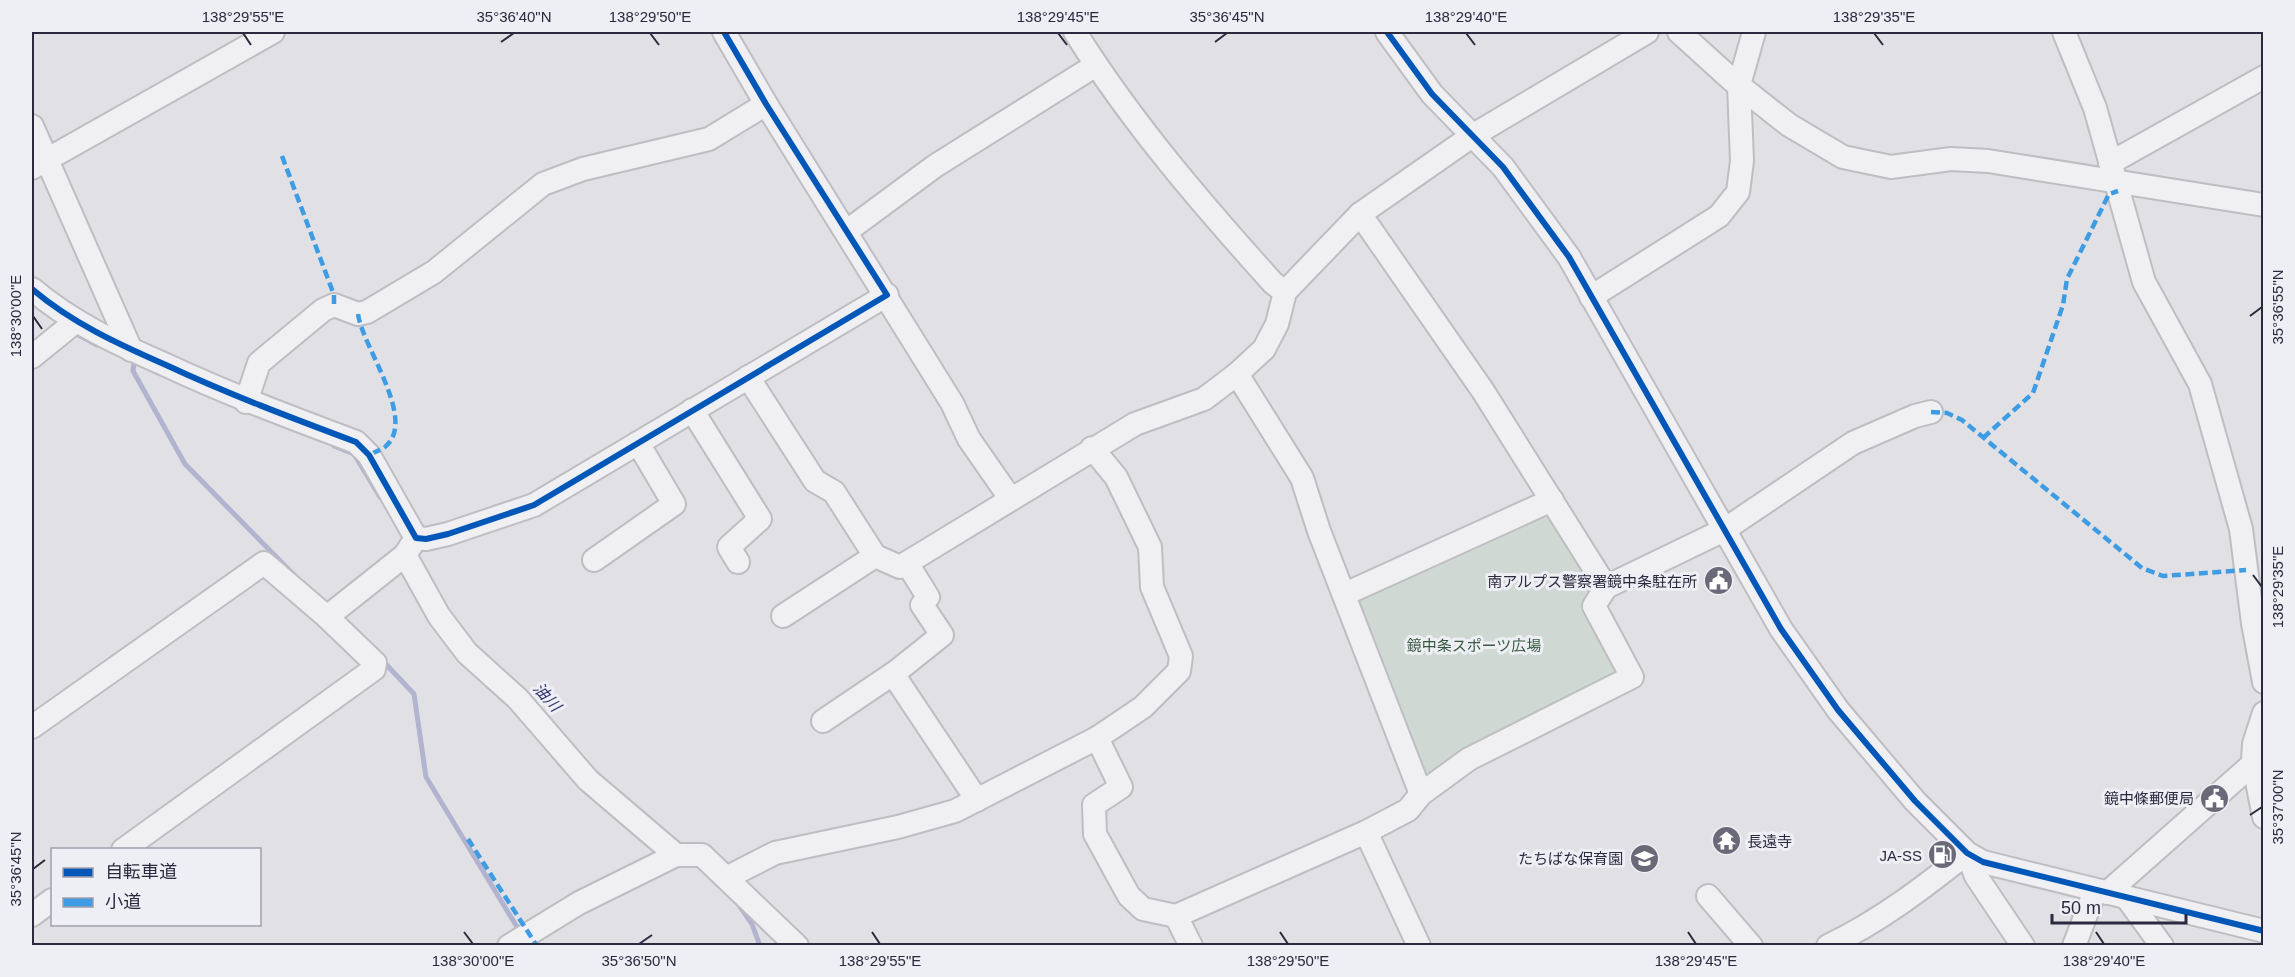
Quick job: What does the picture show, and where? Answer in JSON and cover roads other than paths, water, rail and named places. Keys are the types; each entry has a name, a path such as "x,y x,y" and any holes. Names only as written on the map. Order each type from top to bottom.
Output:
{"street":[{"path":"39,163 250,37 273,32"},
{"path":"724,32 766,104 887,295 952,403 969,440 1010,498"},
{"path":"1075,32 1096,65 1183,183 1273,283 1285,292"},
{"path":"1387,32 1432,94 1503,167 1569,257 1781,629 1838,710 1916,801 1968,853 1983,862 2264,931"},
{"path":"748,377 815,481 834,492 875,556 900,567 1092,448 1136,424 1204,399 1238,374 1264,349 1277,324 1285,292 1359,214 1472,136 1647,32"},
{"path":"1679,32 1789,125 1843,157 1890,166 1950,159 1988,161 2049,172 2112,171 2264,205"},
{"path":"1591,297 1719,216 1738,192 1742,160 1739,85 1754,32"},
{"path":"2064,32 2095,108 2144,282 2200,384 2241,530 2258,616 2264,682"},
{"path":"847,231 935,166 1096,65"},
{"path":"2112,171 2264,77"},
{"path":"246,402 259,363 323,310 334,305 358,314 367,312 434,272 543,184 583,169 710,139 766,104"},
{"path":"32,126 39,163 131,350"},
{"path":"1359,214 1483,391 1606,587"},
{"path":"32,289 68,329 131,350 246,402 356,442 369,455 440,616 467,653 518,699 588,780 675,855"},
{"path":"327,617 410,547 426,539 448,534 534,505 887,295"},
{"path":"32,357 68,329"},
{"path":"1238,374 1302,478 1319,531 1421,794"},
{"path":"692,410 760,519 729,547 738,562"},
{"path":"1096,738 1121,787 1094,805 1095,834 1129,896 1143,909 1176,916 1366,832 1408,810 1421,794 1469,759 1632,676 1594,606 1606,587 1724,530 1853,443 1915,416 1931,412"},
{"path":"594,560 674,504 638,442"},
{"path":"728,877 774,853 898,827 956,811 1096,738 1143,707 1179,671 1181,656 1152,587 1150,547 1116,477 1092,448"},
{"path":"1345,594 1552,500"},
{"path":"783,616 875,556"},
{"path":"823,721 892,674 942,635 922,605 928,597 907,563"},
{"path":"32,728 264,564 327,617 375,663 374,669 124,848"},
{"path":"892,674 977,800"},
{"path":"2264,713 2254,744 2258,758 2264,817"},
{"path":"2074,945 2110,894 2258,758"},
{"path":"1366,832 1419,945"},
{"path":"1828,945 1858,932 1899,906 1968,853"},
{"path":"1968,853 1976,876 2022,945"},
{"path":"509,945 579,903 675,855 702,855 728,877 797,945"},
{"path":"2110,894 2162,945"},
{"path":"1708,896 1751,945"},
{"path":"32,915 51,901"},
{"path":"1176,916 1191,945"}],"waterway":[{"name":"油川","path":"73,332 97,345"},
{"path":"134,362 133,371 185,464 295,576"},
{"name":"油川","path":"334,446 354,454 380,497"},
{"path":"381,659 414,694 426,777 517,927"},
{"name":"油川","path":"739,905 752,924 760,946"}],"place":[{"name":"南アルプス警察署鏡中条駐在所","path":"1718,581"},
{"name":"鏡中條郵便局","path":"2215,798"},
{"name":"長遠寺","path":"1726,841"},
{"name":"JA-SS","path":"1943,855"},
{"name":"たちばな保育園","path":"1644,858"}],"park label":[{"name":"鏡中条スポーツ広場","path":"1474,645"}]}
